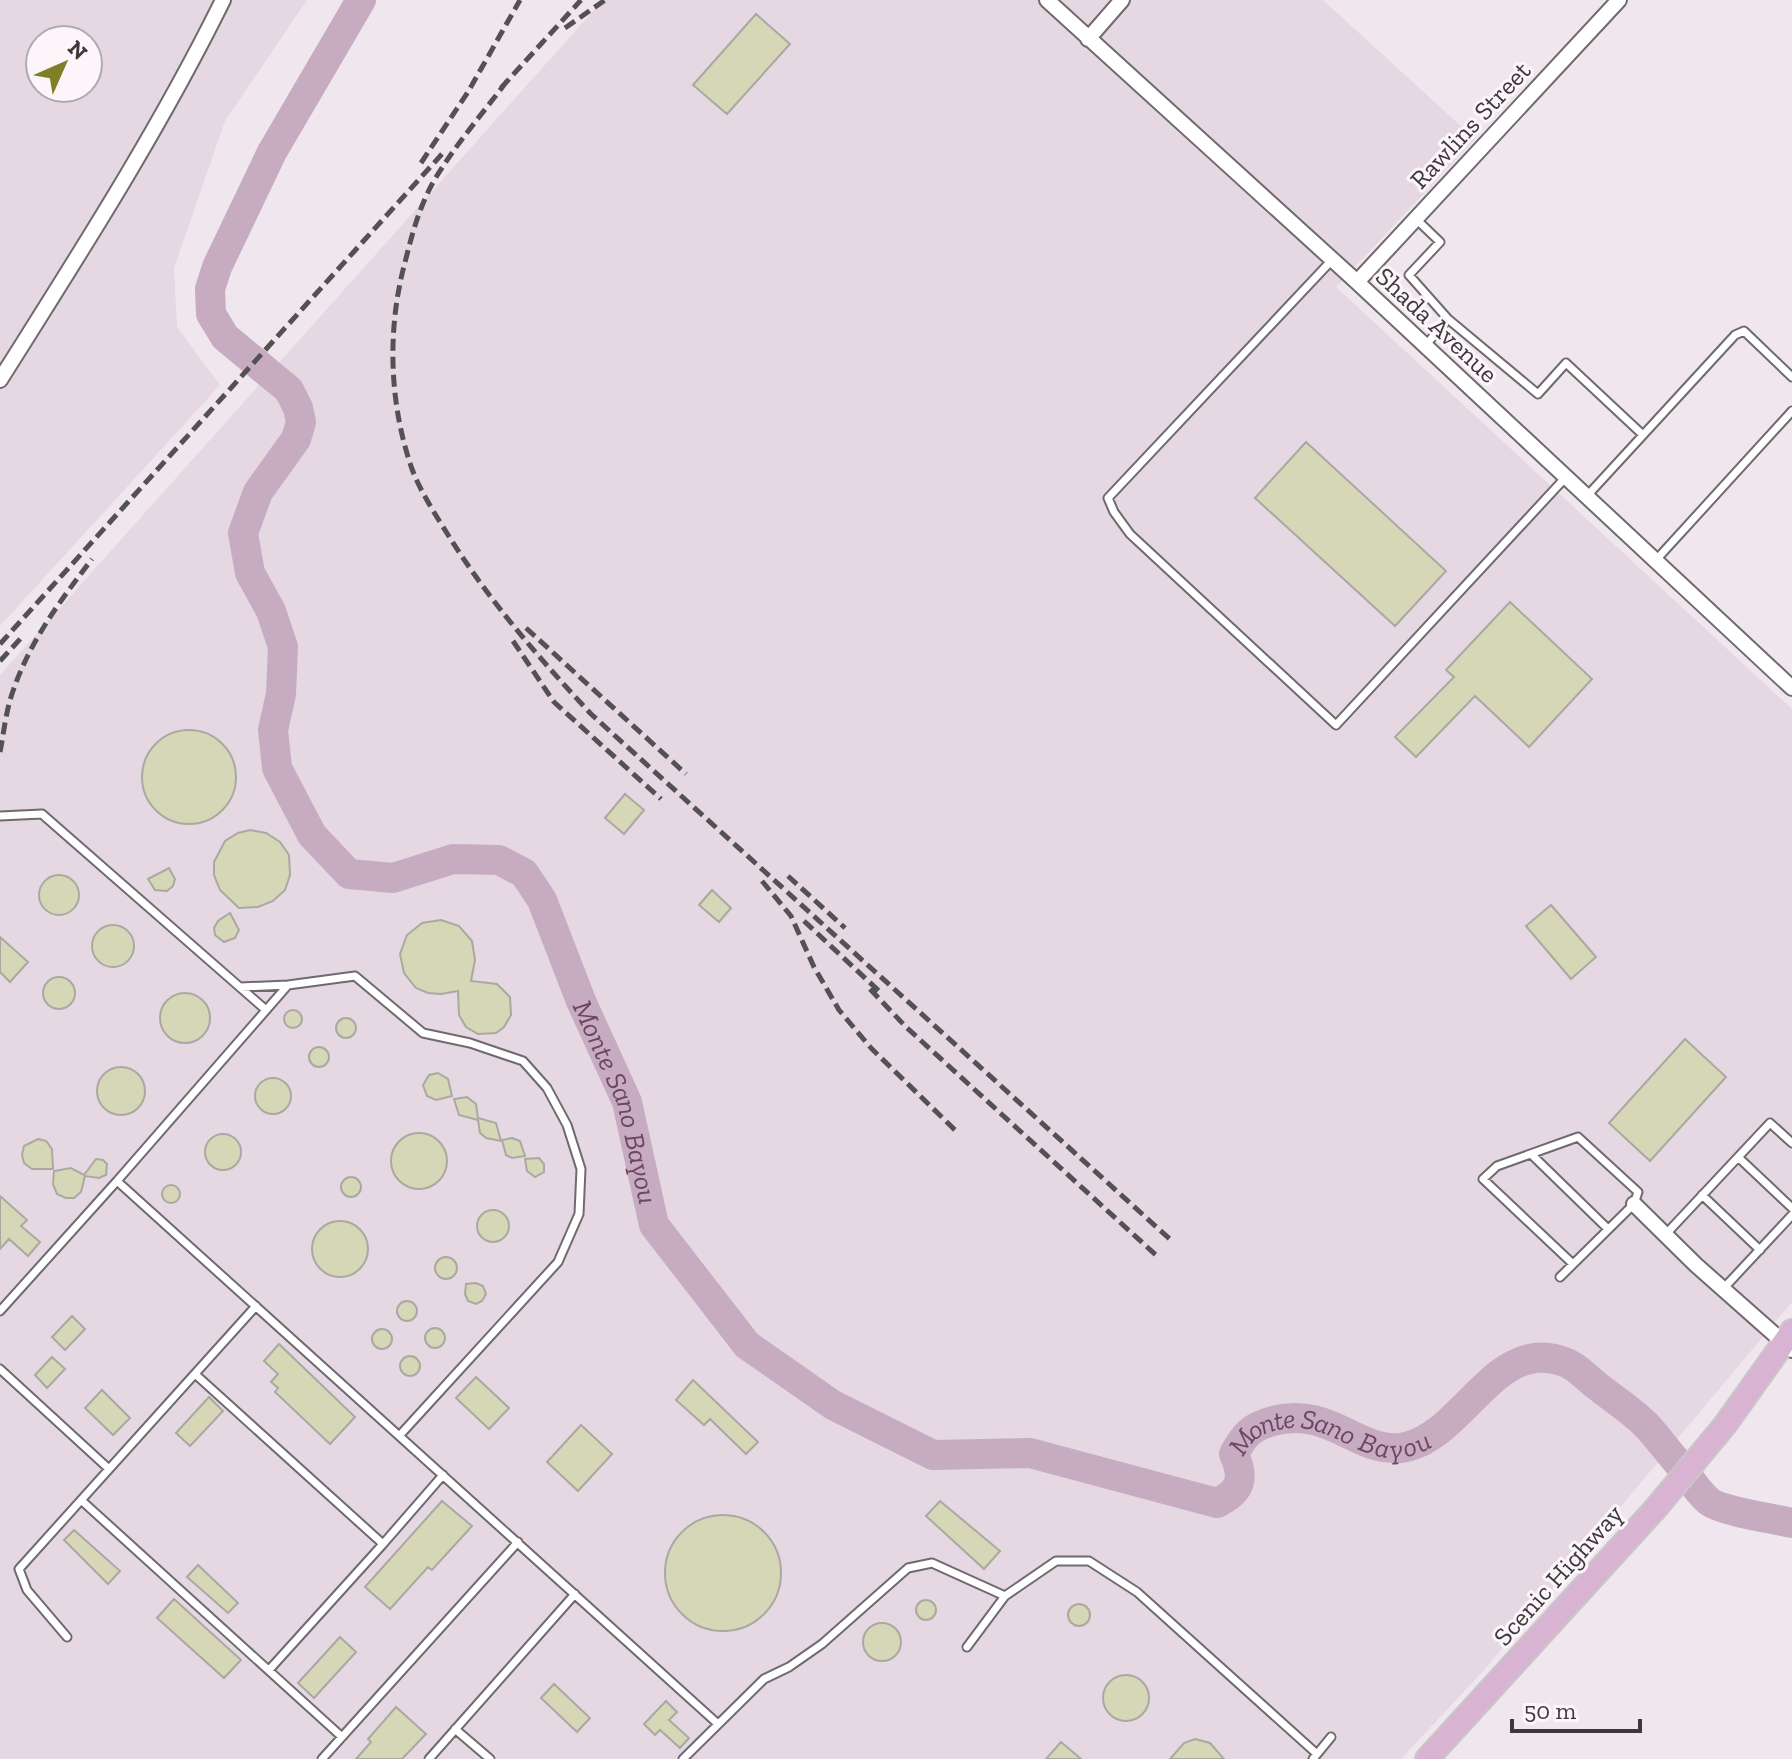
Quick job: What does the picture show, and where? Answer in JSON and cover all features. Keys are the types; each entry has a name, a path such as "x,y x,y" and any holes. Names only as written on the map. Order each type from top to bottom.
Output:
{"main road":[{"name":"Scenic Highway","path":"1427,1759 1656,1508 1790,1346"}],"street":[{"path":"0,380 102,218 223,0"},
{"name":"Shada Avenue","path":"1047,0 1357,282 1792,688"},
{"path":"1088,39 1122,0"},
{"name":"Rawlins Street","path":"1357,282 1619,0"},
{"path":"1634,1204 1723,1289 1790,1346"}],"lane":[{"path":"1416,219 1440,242 1409,275 1448,319 1538,394 1566,363 1643,435"},
{"path":"1332,260 1108,498 1130,534 1336,725 1566,477"},
{"path":"1425,346 1448,319"},
{"path":"1586,497 1735,335 1744,331 1792,377"},
{"path":"1655,561 1792,411"},
{"path":"0,816 42,814 266,1010"},
{"path":"240,987 288,985 355,976 423,1033 470,1043 523,1061 547,1088 567,1125 581,1169 579,1214 558,1262 400,1435"},
{"path":"0,1311 288,985"},
{"path":"1665,1235 1770,1123 1792,1143"},
{"path":"1560,1277 1634,1204 1638,1192 1578,1137 1497,1166 1483,1179 1573,1264"},
{"path":"1531,1154 1608,1229"},
{"path":"1738,1157 1792,1208"},
{"path":"117,1181 718,1724"},
{"path":"1702,1195 1760,1250"},
{"path":"1723,1289 1792,1215"},
{"path":"67,1637 27,1590 19,1569 256,1306"},
{"path":"0,1369 109,1469"},
{"path":"195,1374 383,1544"},
{"path":"269,1670 443,1475"},
{"path":"81,1500 342,1737"},
{"path":"322,1759 518,1542"},
{"path":"967,1647 1005,1596 1056,1561 1089,1561 1137,1592 1315,1756 1331,1737"},
{"path":"683,1759 764,1679 789,1667 822,1644 908,1568 932,1563 1005,1596"},
{"path":"429,1759 575,1594"},
{"path":"455,1729 490,1759"}],"shaded area":[{"path":"0,0 307,0 225,121 174,268 177,327 220,385 0,626"},
{"path":"603,0 1323,0 1475,139 1336,287 1792,709 1792,1302 1485,1669 1401,1759 0,1759 0,675"}],"building":[{"path":"756,14 790,44 727,114 693,85"},
{"path":"1306,442 1446,571 1395,626 1255,498"},
{"path":"1510,602 1592,679 1529,747 1475,696 1416,757 1395,737 1454,677 1446,670"},
{"path":"189,730 207,734 222,744 232,759 236,777 232,795 222,810 207,820 189,824 171,820 156,810 146,795 142,777 146,759 156,744 171,734"},
{"path":"625,794 644,810 624,834 605,818"},
{"path":"250,830 266,833 280,842 289,855 290,875 285,890 273,901 258,907 239,908 220,890 214,875 214,862 225,841"},
{"path":"169,868 175,879 173,886 167,891 155,890 148,879"},
{"path":"59,875 73,881 79,895 73,909 59,915 45,909 39,895 45,881"},
{"path":"712,890 731,908 719,922 699,905"},
{"path":"1551,905 1596,957 1571,979 1526,926"},
{"path":"230,913 239,930 235,938 224,942 215,935 214,928"},
{"path":"441,920 459,926 472,941 475,960 471,981 497,984 510,997 511,1015 496,1033 478,1034 466,1027 459,1015 458,991 428,993 416,988 404,973 400,954 407,935 422,923"},
{"path":"113,925 128,931 134,946 128,961 113,967 98,961 92,946 98,931"},
{"path":"0,937 28,962 10,982 0,972"},
{"path":"59,977 71,981 75,993 71,1005 59,1009 47,1005 43,993 47,981"},
{"path":"185,993 202,1001 210,1018 202,1035 185,1043 168,1035 160,1018 168,1001"},
{"path":"293,1010 302,1019 293,1028 284,1019"},
{"path":"346,1018 353,1021 356,1028 353,1035 346,1038 339,1035 336,1028 339,1021"},
{"path":"1685,1039 1726,1077 1650,1161 1609,1123"},
{"path":"315,1047 323,1047 329,1057 323,1067 315,1067 309,1061 309,1053"},
{"path":"121,1067 138,1074 145,1091 138,1108 121,1115 104,1108 97,1091 104,1074"},
{"path":"438,1073 448,1079 452,1096 436,1100 427,1096 423,1085 429,1075"},
{"path":"273,1078 286,1083 291,1096 286,1109 273,1114 260,1109 255,1096 260,1083"},
{"path":"467,1097 476,1104 478,1118 496,1123 501,1141 486,1138 480,1133 478,1120 459,1115 454,1099"},
{"path":"419,1133 439,1141 447,1161 439,1181 419,1189 399,1181 391,1161 399,1141"},
{"path":"223,1134 236,1139 241,1152 236,1165 223,1170 210,1165 205,1152 210,1139"},
{"path":"512,1138 520,1141 525,1156 512,1158 506,1155 502,1140"},
{"path":"38,1139 46,1141 52,1149 53,1169 32,1169 24,1163 24,1146"},
{"path":"539,1158 544,1164 544,1172 535,1177 527,1171 525,1159"},
{"path":"96,1159 107,1164 106,1175 99,1178 85,1176 81,1192 74,1198 57,1194 53,1184 54,1171 71,1168 84,1175"},
{"path":"351,1177 358,1180 361,1187 358,1194 351,1197 344,1194 341,1187 344,1180"},
{"path":"171,1185 180,1194 171,1203 162,1194"},
{"path":"0,1196 27,1220 21,1226 40,1242 28,1256 9,1239 0,1249"},
{"path":"493,1210 504,1215 509,1226 504,1237 493,1242 482,1237 477,1226 482,1215"},
{"path":"340,1221 360,1229 368,1249 360,1269 340,1277 320,1269 312,1249 320,1229"},
{"path":"446,1257 454,1260 457,1268 454,1276 446,1279 438,1276 435,1268 438,1260"},
{"path":"466,1284 483,1286 486,1294 476,1304 468,1301 465,1294"},
{"path":"407,1301 414,1304 417,1311 414,1318 407,1321 400,1318 397,1311 400,1304"},
{"path":"72,1316 85,1329 65,1350 52,1337"},
{"path":"435,1328 442,1331 445,1338 442,1345 435,1348 428,1345 425,1338 428,1331"},
{"path":"382,1329 389,1332 392,1339 389,1346 382,1349 375,1346 372,1339 375,1332"},
{"path":"279,1344 355,1417 330,1444 275,1392 278,1388 271,1382 278,1374 264,1361"},
{"path":"410,1356 417,1359 420,1366 417,1373 410,1376 403,1373 400,1366 403,1359"},
{"path":"52,1357 65,1369 47,1388 35,1375"},
{"path":"476,1377 509,1408 489,1429 456,1398"},
{"path":"693,1380 758,1442 746,1454 710,1419 704,1425 676,1400"},
{"path":"102,1390 130,1418 113,1435 85,1408"},
{"path":"209,1397 223,1411 190,1446 176,1433"},
{"path":"581,1425 612,1454 578,1491 547,1462"},
{"path":"442,1501 472,1526 432,1570 428,1567 390,1609 365,1587"},
{"path":"940,1501 1000,1551 984,1569 926,1516"},
{"path":"723,1515 745,1519 764,1532 777,1551 781,1573 777,1595 764,1614 745,1627 723,1631 701,1627 682,1614 669,1595 665,1573 669,1551 682,1532 701,1519"},
{"path":"74,1530 120,1571 108,1584 64,1540"},
{"path":"198,1565 238,1603 228,1613 187,1577"},
{"path":"174,1599 241,1660 224,1678 157,1618"},
{"path":"926,1600 933,1603 936,1610 933,1617 926,1620 919,1617 916,1610 919,1603"},
{"path":"1079,1604 1087,1607 1090,1615 1087,1623 1079,1626 1071,1623 1068,1615 1071,1607"},
{"path":"882,1623 895,1629 901,1642 895,1655 882,1661 869,1655 863,1642 869,1629"},
{"path":"340,1637 356,1652 314,1698 298,1683"},
{"path":"1126,1675 1142,1682 1149,1698 1142,1714 1126,1721 1110,1714 1103,1698 1110,1682"},
{"path":"554,1684 590,1718 577,1732 541,1698"},
{"path":"666,1701 677,1712 669,1720 689,1738 680,1748 660,1730 655,1735 644,1724"},
{"path":"396,1707 426,1734 402,1759 356,1759 371,1742 368,1739"},
{"path":"1195,1739 1210,1743 1224,1759 1170,1759 1184,1743"},
{"path":"1061,1742 1081,1759 1046,1759"}],"waterway":[{"name":"Monte Sano Bayou","path":"361,0 272,152 217,267 210,289 211,314 225,337 289,390 301,422 296,439 258,492 243,533 250,573 271,611 283,647 281,694 273,730 277,768 312,835 349,874 393,878 453,859 499,860 524,873 542,900 581,1001 627,1102 654,1225 747,1345 833,1405 933,1455 1030,1453 1217,1503 1236,1489 1240,1477 1234,1454 1245,1437 1259,1426 1294,1418 1312,1420 1374,1445 1406,1447 1427,1438 1446,1424 1501,1373 1521,1362 1542,1357 1571,1365 1636,1416 1710,1502 1737,1512 1792,1523"}],"railway":[{"path":"421,163 468,92 520,0"},
{"path":"501,88 581,0"},
{"path":"565,28 605,0"},
{"path":"507,81 452,153 429,190 412,235 398,295 393,345 395,395 412,469 430,505 499,607 591,714 1173,1242"},
{"path":"0,644 442,154"},
{"path":"0,752 11,698 28,655 57,606 92,559"},
{"path":"526,628 686,774"},
{"path":"0,661 21,638"},
{"path":"513,641 554,702 661,799"},
{"path":"788,876 845,928"},
{"path":"762,881 791,916 814,967 839,1010 871,1048 956,1131"},
{"path":"804,921 880,992"},
{"path":"870,989 906,1027 1157,1256"}]}
